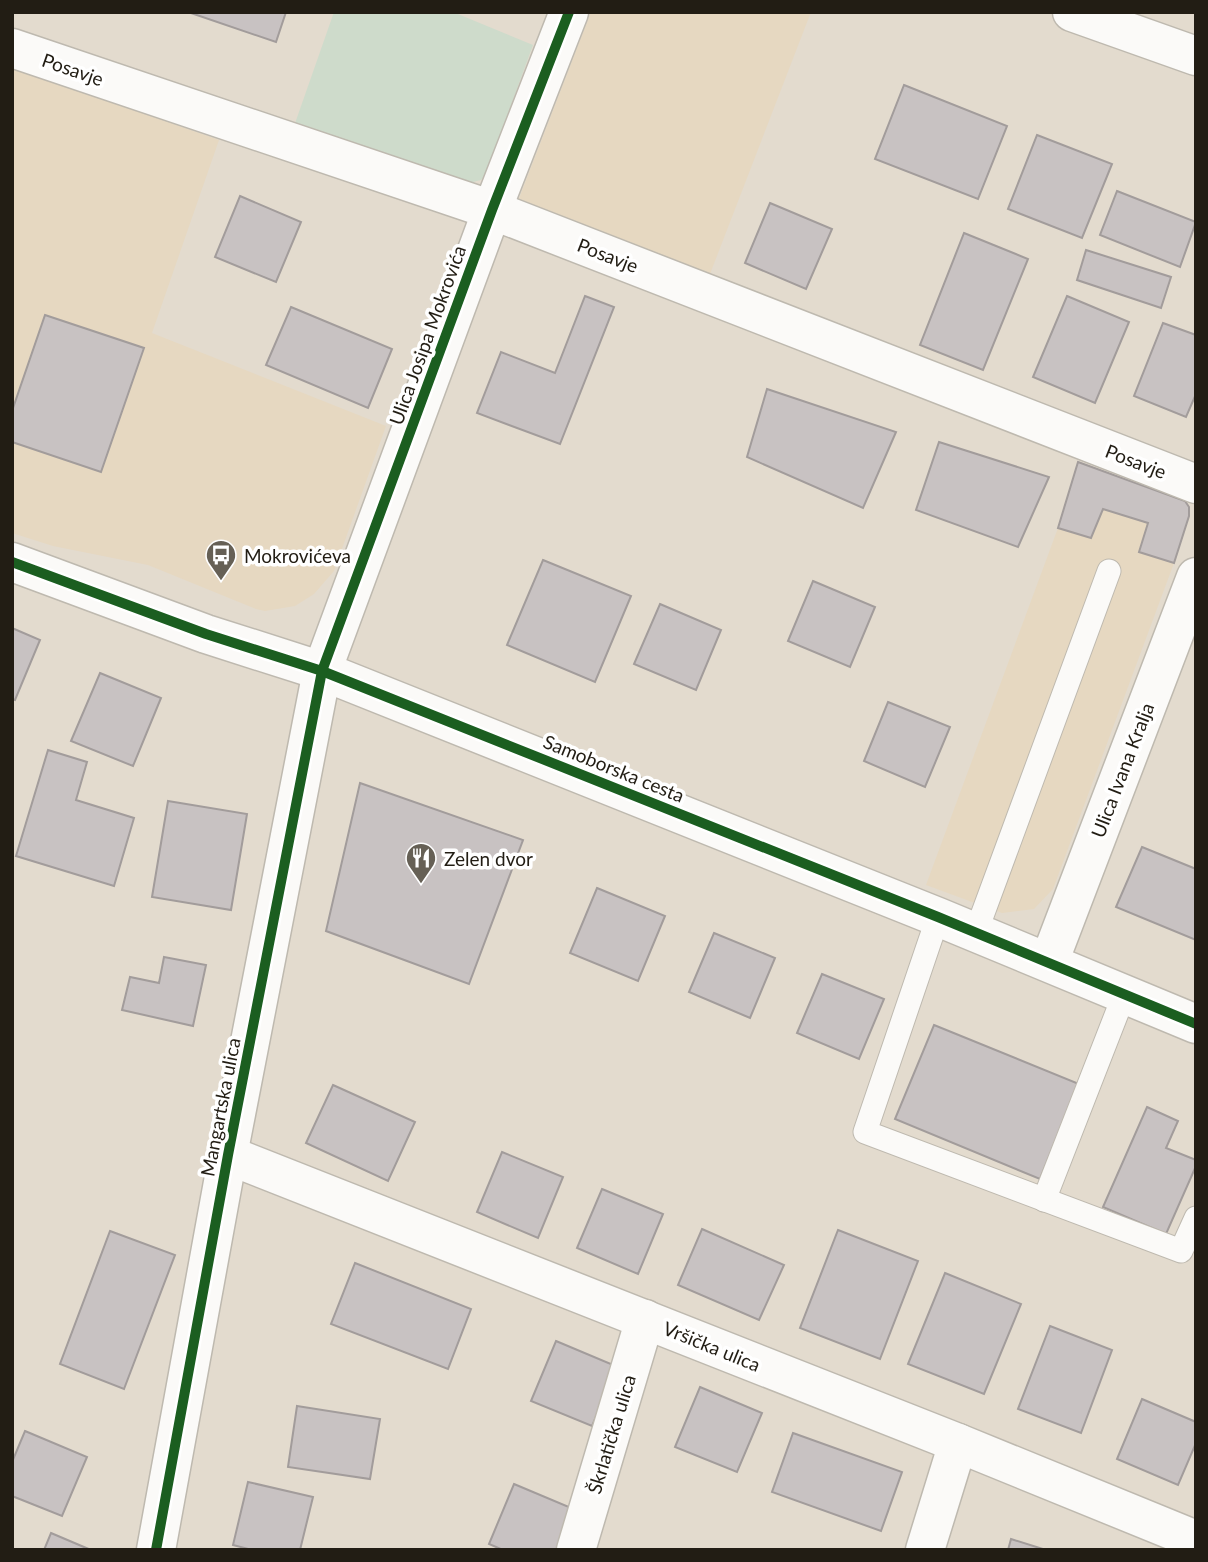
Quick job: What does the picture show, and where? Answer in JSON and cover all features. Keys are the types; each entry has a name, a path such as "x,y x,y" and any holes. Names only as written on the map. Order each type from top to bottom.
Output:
{"street":[{"name":"Ulica Josipa Mokrovića","path":"322,671 492,209 569,12"},
{"path":"1072,12 1196,56"},
{"name":"Posavje","path":"12,48 492,209 1196,484"},
{"name":"Samoborska cesta","path":"12,562 206,634 322,671 939,917 1196,1024"},
{"name":"Ulica Ivana Kralja","path":"1049,962 1196,577"},
{"name":"Mangartska ulica","path":"156,1550 228,1155 322,671"},
{"name":"Vršička ulica","path":"228,1155 958,1443 1196,1540"},
{"name":"Škrlatička ulica","path":"576,1550 645,1319"},
{"path":"925,1550 958,1443"}],"lane":[{"path":"976,932 1109,571"},
{"path":"939,917 865,1132 1181,1251 1196,1218"},
{"path":"1044,1200 1124,995"}],"shaded area":[{"path":"591,12 811,12 710,274 518,201"},
{"path":"12,67 219,140 152,333 386,426 334,571 314,594 295,606 265,611 256,609 148,565 53,546 12,533"},
{"path":"1078,462 1185,501 1189,507 1189,516 1053,889 1034,909 1002,913 926,885 1058,528"}],"green space":[{"path":"334,12 453,12 533,45 486,174 481,180 469,183 293,129"}],"building":[{"path":"188,12 286,12 276,42"},
{"path":"904,85 1007,126 978,199 875,159"},
{"path":"1037,135 1112,164 1082,238 1008,209"},
{"path":"1117,191 1196,222 1180,267 1100,235"},
{"path":"240,196 301,222 276,282 215,257"},
{"path":"770,203 832,229 806,289 745,263"},
{"path":"964,233 1028,259 983,370 920,345"},
{"path":"1086,250 1171,277 1161,308 1077,280"},
{"path":"585,296 614,307 560,444 477,413 501,352 555,373"},
{"path":"1067,296 1129,322 1095,403 1033,377"},
{"path":"291,307 392,349 368,408 266,365"},
{"path":"45,315 144,348 101,472 12,442 12,411"},
{"path":"1163,323 1196,335 1196,394 1186,417 1134,396"},
{"path":"767,389 896,432 863,508 747,457"},
{"path":"939,442 1049,477 1018,547 916,510"},
{"path":"1078,462 1185,501 1189,507 1189,516 1174,563 1139,552 1148,523 1103,509 1091,538 1058,528"},
{"path":"543,560 631,596 595,682 507,645"},
{"path":"813,581 875,607 850,667 788,641"},
{"path":"660,604 721,630 696,690 634,664"},
{"path":"12,628 40,640 15,700 12,699"},
{"path":"100,673 161,698 133,766 71,741"},
{"path":"888,702 950,727 925,787 864,761"},
{"path":"48,750 87,762 76,800 134,818 114,886 16,856"},
{"name":"Zelen dvor","path":"360,783 523,840 469,984 326,931"},
{"path":"168,801 247,814 231,910 152,897"},
{"path":"1142,847 1196,869 1196,940 1116,907"},
{"path":"597,888 665,916 638,981 570,953"},
{"path":"714,933 775,958 750,1018 689,992"},
{"path":"164,957 206,965 193,1026 122,1010 130,977 159,983"},
{"path":"822,974 884,999 859,1059 797,1033"},
{"path":"934,1025 1079,1084 1040,1179 895,1119"},
{"path":"333,1085 415,1122 388,1181 306,1143"},
{"path":"1147,1107 1178,1121 1166,1148 1196,1160 1196,1166 1166,1234 1103,1207"},
{"path":"502,1152 563,1177 538,1238 477,1212"},
{"path":"602,1189 663,1214 638,1274 577,1248"},
{"path":"702,1229 784,1265 759,1320 678,1285"},
{"path":"838,1230 918,1261 880,1359 800,1328"},
{"path":"110,1231 175,1255 124,1389 60,1364"},
{"path":"355,1263 471,1309 448,1369 331,1324"},
{"path":"945,1273 1021,1304 984,1394 908,1364"},
{"path":"1050,1326 1112,1350 1081,1433 1018,1409"},
{"path":"556,1341 618,1367 592,1426 531,1401"},
{"path":"700,1387 762,1413 737,1472 675,1447"},
{"path":"1142,1399 1196,1422 1196,1443 1178,1485 1117,1459"},
{"path":"297,1406 380,1419 370,1479 288,1467"},
{"path":"25,1431 87,1457 62,1516 12,1496 12,1462"},
{"path":"793,1433 902,1472 881,1531 772,1492"},
{"path":"248,1482 313,1497 300,1550 252,1550 233,1545"},
{"path":"514,1484 576,1510 559,1550 503,1550 489,1544"},
{"path":"51,1533 91,1550 44,1550"},
{"path":"1011,1539 1046,1550 1008,1550"}],"cycle path":[{"path":"156,1550 228,1155 322,671 492,210 569,12"},
{"path":"12,562 206,634 322,671 938,917 1196,1024"}],"place":[{"name":"Mokrovićeva","path":"221,582"},
{"name":"Zelen dvor","path":"421,885"}]}
